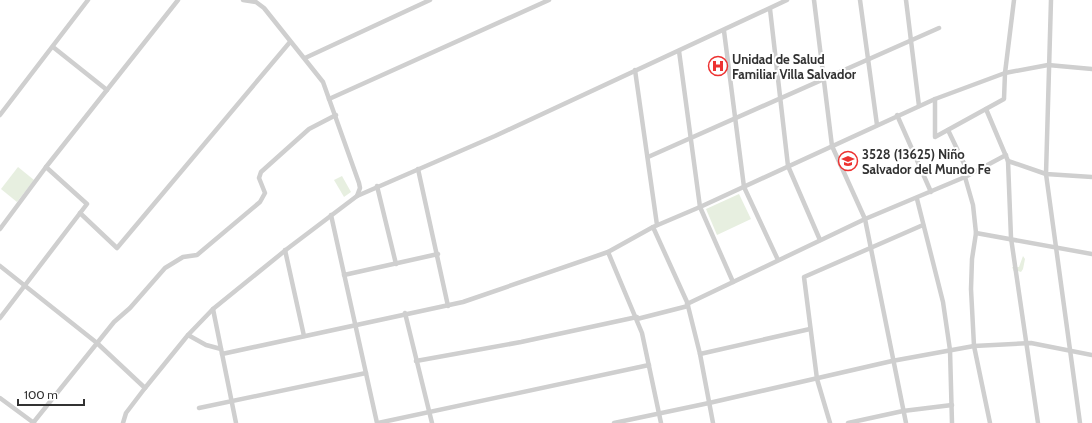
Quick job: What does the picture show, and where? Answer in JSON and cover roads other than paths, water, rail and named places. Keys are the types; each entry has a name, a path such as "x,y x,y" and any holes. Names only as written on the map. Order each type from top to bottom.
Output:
{"street":[{"path":"0,115 88,0"},
{"path":"0,229 46,167 178,0"},
{"path":"244,0 260,5 305,58 322,82 336,115 359,183 359,192 357,196"},
{"path":"305,58 430,0"},
{"path":"329,99 549,0"},
{"path":"123,423 126,413 145,388 188,335 213,309 285,250 357,196 724,31 787,0"},
{"path":"814,0 832,146 865,219 892,362 906,423"},
{"path":"860,0 877,124"},
{"path":"906,0 919,106"},
{"path":"935,99 935,137 1004,99 1004,73 1014,0"},
{"path":"1052,0 1048,64 1046,174 1080,423"},
{"path":"770,9 788,166 820,240"},
{"path":"648,157 939,28"},
{"path":"724,31 744,186 778,260"},
{"path":"80,213 117,248 290,42"},
{"path":"53,47 107,90"},
{"path":"679,51 700,207 733,282"},
{"path":"188,335 221,352 304,336 404,313 448,306 608,252 655,226 700,207 877,124 935,99 1004,73 1048,64 1092,69"},
{"path":"635,70 648,157 655,226 688,305 700,354 713,423"},
{"path":"986,109 1008,161 1011,238 1038,423"},
{"path":"0,398 34,423 115,320 130,308 165,268 183,257 197,256 260,202 265,193 259,178 261,172 309,129 336,115"},
{"path":"898,115 931,192"},
{"path":"948,130 967,176 973,205 976,232 972,259 971,289 974,346 990,423"},
{"path":"416,362 637,318 688,305 820,240 865,219 917,199 967,176 1006,155"},
{"path":"1008,161 1046,174 1092,177"},
{"path":"0,318 26,286 86,204 46,167"},
{"path":"418,169 438,254 448,306"},
{"path":"377,186 396,264"},
{"path":"917,199 943,302 950,350 952,423"},
{"path":"331,215 378,423 649,365"},
{"path":"830,423 817,379 804,277 923,225"},
{"path":"976,232 1092,254"},
{"path":"285,250 304,336"},
{"path":"608,252 637,318 649,365 661,423"},
{"path":"344,276 438,254"},
{"path":"0,266 97,344 145,388"},
{"path":"213,309 236,423"},
{"path":"404,313 432,423"},
{"path":"700,354 810,329"},
{"path":"614,423 709,404 892,362 974,346 1026,343 1092,355"},
{"path":"199,408 366,373"},
{"path":"848,423 903,411 952,405"}],"place":[{"name":"Unidad de Salud Familiar Villa Salvador","path":"718,66"},
{"name":"3528 (13625) Niño Salvador del Mundo Fe","path":"848,161"}]}
